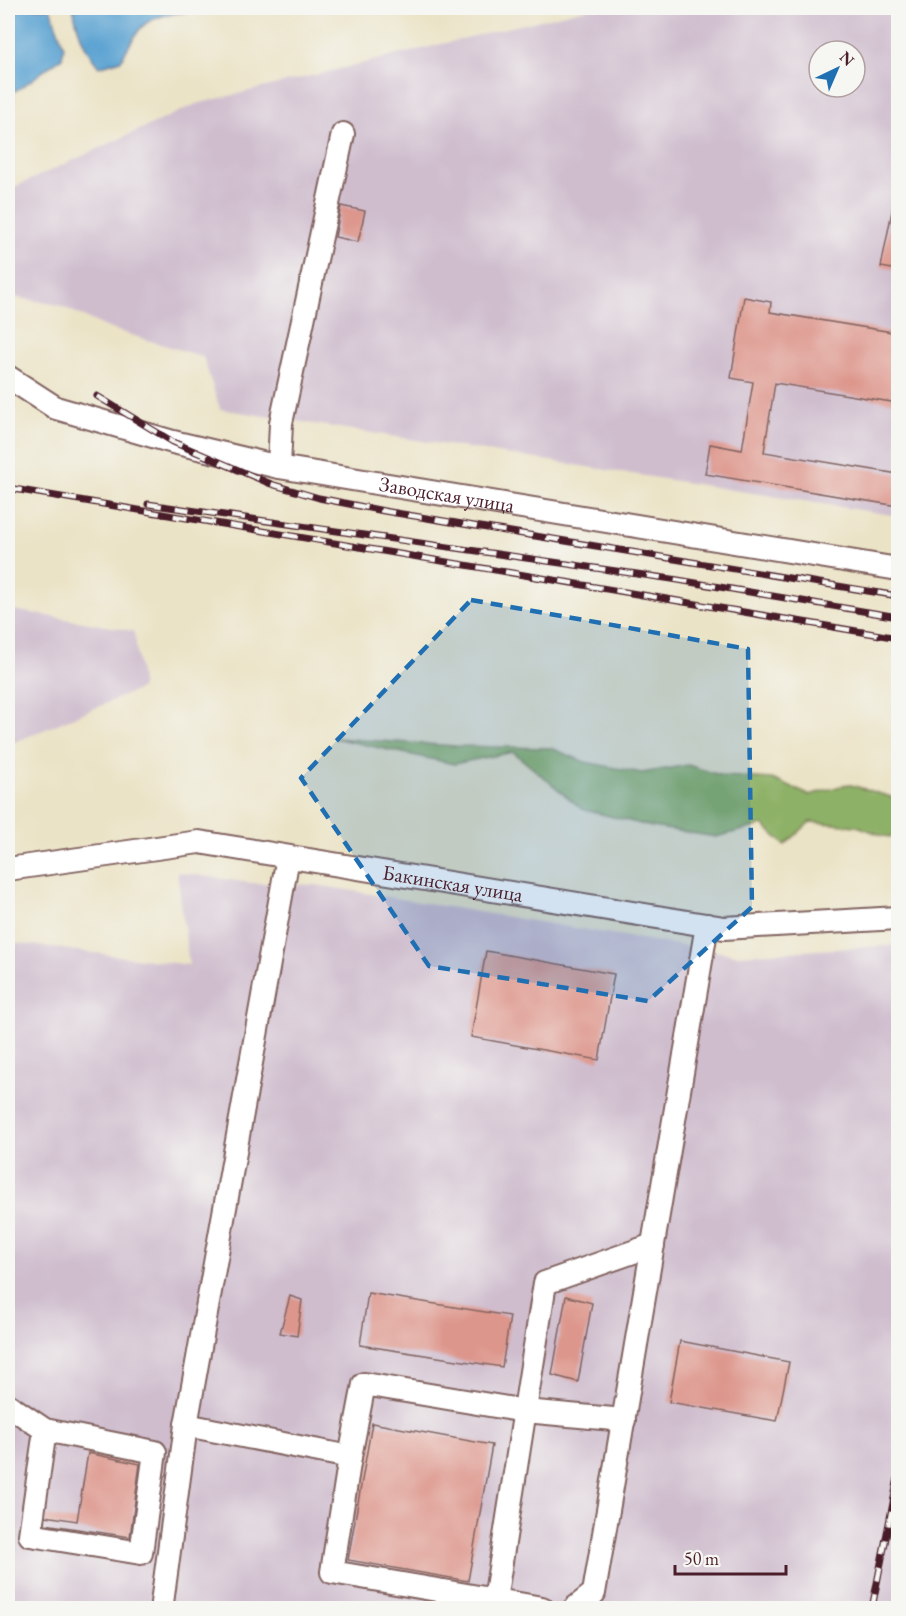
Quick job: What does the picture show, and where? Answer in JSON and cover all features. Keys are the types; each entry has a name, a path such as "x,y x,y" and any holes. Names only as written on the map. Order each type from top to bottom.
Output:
{"street":[{"path":"279,467 281,423 343,134"},
{"name":"Заводская улица","path":"8,377 56,408 173,442 279,467 898,568"},
{"name":"Бакинская улица","path":"8,869 199,842 724,928 898,918"},
{"path":"162,1603 186,1425 288,857"},
{"path":"575,1608 594,1593 707,925"},
{"path":"495,1600 545,1283 653,1245"},
{"path":"542,1608 332,1572 363,1384 525,1411 624,1420"},
{"path":"8,1405 45,1430 155,1452 141,1553 30,1535 45,1430"},
{"path":"186,1425 350,1456"}],"highlighted area":[{"path":"471,600 748,649 752,907 648,1001 429,966 301,778"}],"shaded area":[{"path":"590,8 898,8 898,516 220,409 203,357 108,328 59,305 8,296 8,190 196,104"},
{"path":"8,609 134,631 142,688 8,745"},
{"path":"177,872 250,883 317,885 738,955 898,945 898,1608 8,1608 8,942 189,965"}],"green space":[{"path":"334,738 456,746 551,748 585,762 642,773 688,765 723,776 772,779 809,795 848,784 898,799 898,838 884,836 857,826 810,822 785,845 763,825 716,837 652,827 582,809 513,752 454,764"}],"water":[{"path":"20,8 50,8 64,47 62,58 22,87 8,94 8,16"},
{"path":"73,8 212,8 165,15 148,22 135,35 121,60 99,67 82,39"}],"building":[{"path":"341,206 365,211 358,242 335,237"},
{"path":"893,206 898,206 898,270 881,267"},
{"path":"744,297 771,302 770,312 898,333 898,403 775,383 764,452 898,474 898,506 705,474 710,444 742,450 753,382 731,378"},
{"path":"486,951 614,974 599,1060 471,1037"},
{"path":"368,1293 510,1316 502,1367 360,1345"},
{"path":"290,1296 302,1300 297,1336 280,1333"},
{"path":"566,1296 592,1303 578,1382 552,1375"},
{"path":"680,1341 789,1362 777,1421 669,1402"},
{"path":"372,1423 492,1445 468,1581 348,1560"},
{"path":"88,1453 140,1464 130,1537 45,1524 46,1516 77,1521"}],"railway":[{"path":"97,396 173,442 271,484 319,498 384,511 898,596"},
{"path":"8,488 898,638"},
{"path":"148,504 672,579 898,617"},
{"path":"872,1608 898,1478"}]}
